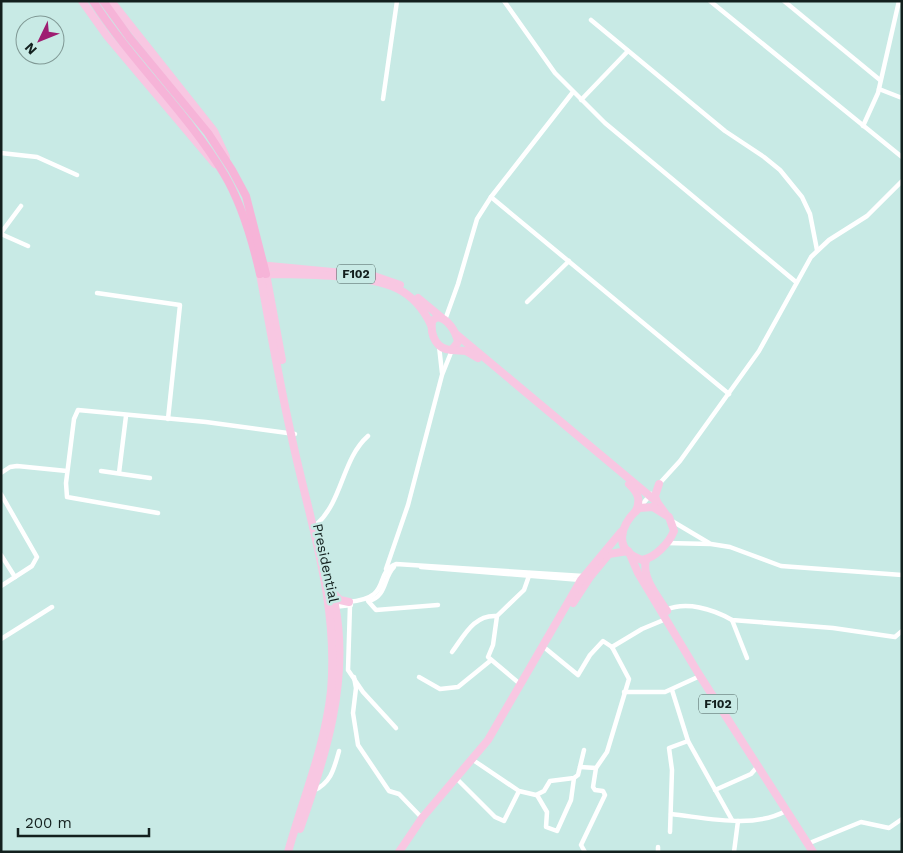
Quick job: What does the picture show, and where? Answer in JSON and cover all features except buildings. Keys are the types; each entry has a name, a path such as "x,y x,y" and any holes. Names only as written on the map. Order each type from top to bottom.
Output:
{"highway":[{"path":"93,1 107,22 201,139 225,174 238,200 261,265"},
{"path":"103,1 208,133 232,170 246,196 263,274"}],"main road":[{"path":"82,1 119,51 196,145 225,174"},
{"path":"111,1 214,131 232,170"},
{"name":"F102","path":"261,265 384,278 406,289 443,319 456,334 657,502 672,521"},
{"path":"263,274 293,434 333,606 333,656 328,711 313,773 288,852"},
{"name":"F102","path":"263,274 317,276 390,286 405,293 420,306 439,346"},
{"path":"431,326 434,319 443,319"},
{"path":"452,350 458,342 456,334"},
{"path":"399,852 422,818 481,750 585,579 638,509 640,500 634,489 478,358 466,351 452,350 439,346"},
{"name":"Presidential","path":"292,852 313,791 334,709 338,653 336,617 332,593 317,524 293,434"},
{"path":"657,502 655,496 659,484"},
{"path":"638,509 653,507 665,513"},
{"path":"404,852 419,828 491,742 585,579 609,554 629,552 640,559 646,560 666,543 674,531 672,521"},
{"name":"F102","path":"621,532 623,542 629,552 633,565 700,676 813,852"},
{"name":"F102","path":"646,560 645,570 649,581 666,610 818,852"},
{"path":"332,593 340,600 349,604 336,617"}],"street":[{"path":"383,99 397,1"},
{"path":"504,1 545,60 581,100 631,146 708,207 796,282"},
{"path":"710,1 901,158"},
{"path":"784,1 880,80"},
{"path":"863,126 878,89 891,42 899,1"},
{"path":"592,20 725,131 780,170 802,197 810,214 817,250"},
{"path":"581,100 628,51"},
{"path":"878,89 902,98"},
{"path":"443,319 458,284 477,219 491,196 573,92"},
{"path":"1,153 37,157 77,175"},
{"path":"638,509 680,461 759,351 796,282 817,250 867,216 901,180"},
{"path":"491,196 729,394"},
{"path":"20,206 1,233 28,246"},
{"path":"527,302 569,261"},
{"path":"98,293 180,305 168,419"},
{"path":"439,346 442,375"},
{"path":"349,604 372,597 380,589 408,506 442,375 452,350"},
{"path":"158,513 67,497 67,471 76,413 83,410 126,416 206,422 293,434"},
{"path":"119,473 126,416"},
{"path":"317,524 326,514 355,450 368,436"},
{"path":"1,473 17,466 67,471"},
{"path":"100,470 150,478"},
{"path":"1,494 37,557 32,566 1,586"},
{"path":"672,521 710,544"},
{"path":"697,544 698,537"},
{"path":"666,543 710,544 730,547 781,566 902,575"},
{"path":"1,555 15,578"},
{"path":"385,573 392,565 405,563 585,579"},
{"path":"333,606 368,601 381,594 390,572 398,566 530,573"},
{"path":"520,684 490,661 488,657 493,645 497,616 524,590 530,573"},
{"path":"368,601 376,610 438,605"},
{"path":"349,604 348,670 363,692 396,728"},
{"path":"666,610 676,606 688,606 721,613 732,620 833,628 895,637 902,631"},
{"path":"1,639 52,607"},
{"path":"452,652 474,623 489,616 497,616"},
{"path":"612,647 642,629 666,619"},
{"path":"732,620 747,658"},
{"path":"545,648 578,675 590,655 603,642 612,647 630,679 624,692 607,752 596,768 593,787 595,790 603,791 605,795 581,845 585,852"},
{"path":"419,677 440,689 458,687 490,661"},
{"path":"624,692 642,693 672,690 700,676"},
{"path":"354,677 356,688 353,712 358,745 388,792 399,794 422,818"},
{"path":"672,690 688,741 732,820"},
{"path":"670,832 672,770 669,748 688,741"},
{"path":"537,795 547,812 546,827 557,831 571,800 574,778 580,767 584,750"},
{"path":"313,791 324,785 330,778 339,751"},
{"path":"476,762 519,791 537,795 544,791 550,781 574,778"},
{"path":"715,790 751,774 758,766"},
{"path":"580,767 596,768"},
{"path":"460,781 495,817 504,822 519,791"},
{"path":"671,814 738,821 764,820 786,811"},
{"path":"812,842 861,822 889,828 902,819"},
{"path":"734,852 738,821"}]}
